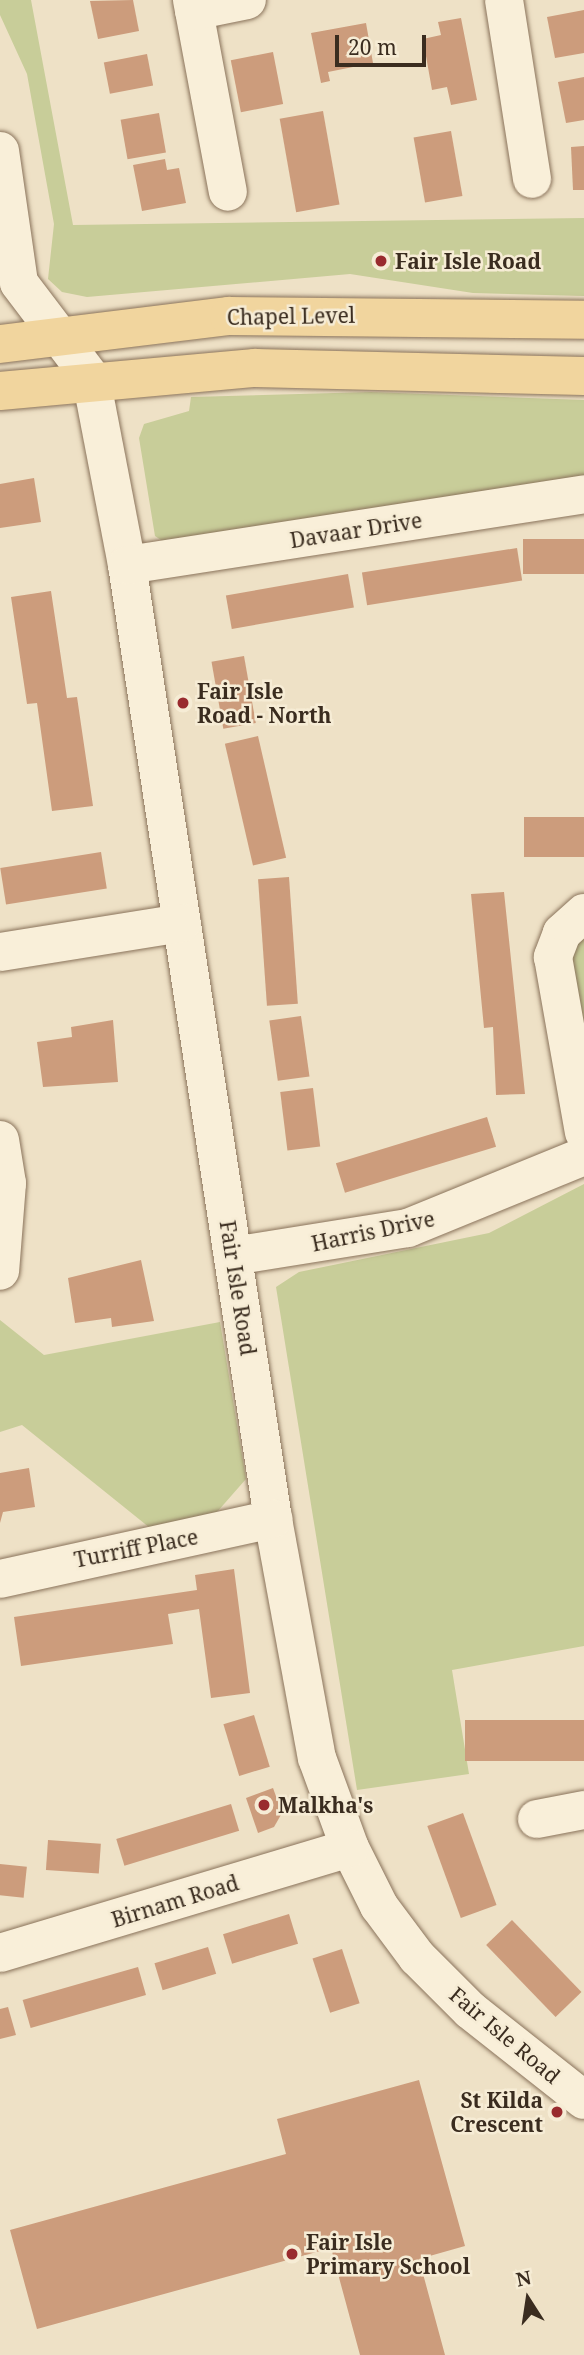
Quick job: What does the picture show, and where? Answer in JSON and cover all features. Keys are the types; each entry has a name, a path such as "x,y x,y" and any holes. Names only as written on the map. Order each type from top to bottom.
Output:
{"main road":[{"name":"Chapel Level","path":"0,344 229,316 584,320"},
{"path":"0,391 91,379 255,368 584,376"}],"street":[{"path":"228,192 193,5 247,0"},
{"path":"504,0 532,179"},
{"path":"0,151 19,283 91,379"},
{"name":"Fair Isle Road","path":"91,379 127,565 274,1519 317,1758 350,1848 379,1906 417,1957 470,2010 584,2100"},
{"name":"Davaar Drive","path":"127,565 584,494"},
{"path":"584,913 562,933 552,957 584,1132"},
{"path":"0,952 182,923"},
{"path":"0,1140 7,1183 0,1271"},
{"name":"Harris Drive","path":"233,1256 408,1228 584,1156"},
{"name":"Turriff Place","path":"0,1579 274,1519"},
{"path":"537,1819 584,1810"},
{"name":"Birnam Road","path":"0,1953 350,1848"}],"green space":[{"path":"0,0 31,0 73,225 584,218 584,296 473,293 350,274 87,297 62,292 48,279 54,224 27,74 0,15"},
{"path":"371,392 584,400 584,480 164,542 155,536 139,438 144,424 189,411 191,397"},
{"path":"584,929 584,1055 571,951"},
{"path":"584,1184 584,1646 452,1670 469,1774 357,1790 276,1287 299,1272 489,1233"},
{"path":"0,1320 44,1355 220,1322 246,1479 203,1528 160,1536 22,1425 0,1432"}],"building":[{"path":"133,0 139,31 98,39 90,1"},
{"path":"584,10 584,53 555,58 547,17"},
{"path":"461,18 477,100 451,105 447,87 432,90 423,39 441,35 438,22"},
{"path":"366,23 373,63 328,72 330,81 321,83 311,33"},
{"path":"273,52 283,104 241,112 231,60"},
{"path":"147,54 153,85 110,94 104,62"},
{"path":"584,77 584,120 566,123 558,82"},
{"path":"323,111 339,205 296,212 280,119"},
{"path":"159,113 166,152 128,159 121,120"},
{"path":"451,131 462,196 425,203 414,138"},
{"path":"584,146 584,190 573,190 571,147"},
{"path":"165,159 167,170 179,168 186,203 142,211 133,165"},
{"path":"34,478 41,522 0,528 0,484"},
{"path":"523,539 584,539 584,574 523,574"},
{"path":"517,548 522,581 367,605 362,573"},
{"path":"348,574 354,607 232,629 226,596"},
{"path":"51,591 67,698 77,697 93,806 52,811 37,703 27,704 11,597"},
{"path":"244,656 256,723 223,729 212,662"},
{"path":"258,736 286,858 253,865 225,744"},
{"path":"524,817 584,817 584,857 524,857"},
{"path":"101,852 107,889 6,905 0,868"},
{"path":"289,877 298,1004 267,1006 258,879"},
{"path":"504,892 525,1094 496,1095 493,1027 484,1028 471,894"},
{"path":"301,1016 309,1076 278,1081 269,1020"},
{"path":"113,1020 118,1082 43,1087 37,1042 72,1037 71,1027"},
{"path":"313,1088 320,1147 287,1151 280,1092"},
{"path":"487,1117 496,1147 345,1193 336,1163"},
{"path":"141,1260 154,1321 112,1327 111,1318 75,1323 68,1278"},
{"path":"29,1468 35,1507 3,1512 0,1523 0,1473"},
{"path":"234,1569 250,1693 211,1698 199,1609 168,1614 173,1644 21,1666 14,1617 197,1590 195,1575"},
{"path":"254,1715 270,1767 239,1776 223,1724"},
{"path":"465,1720 584,1720 584,1761 465,1761"},
{"name":"Malkha's","path":"273,1788 282,1813 274,1827 258,1833 246,1798"},
{"path":"231,1804 239,1831 124,1866 116,1839"},
{"path":"463,1813 497,1905 461,1918 427,1826"},
{"path":"48,1840 101,1844 99,1874 46,1870"},
{"path":"0,1864 27,1867 24,1898 0,1895"},
{"path":"289,1914 298,1944 232,1964 223,1934"},
{"path":"512,1920 581,1992 556,2017 486,1945"},
{"path":"208,1947 216,1974 163,1990 154,1963"},
{"path":"342,1949 360,2003 330,2013 313,1959"},
{"path":"138,1967 146,1995 31,2028 23,2000"},
{"path":"8,2007 16,2035 0,2039 0,2009"},
{"path":"419,2080 465,2246 419,2259 445,2355 360,2355 331,2248 37,2329 10,2230 286,2154 277,2119"}],"place":[{"name":"Fair Isle Road","path":"381,261"},
{"name":"Fair Isle Road - North","path":"183,703"},
{"name":"Malkha's","path":"264,1805"},
{"name":"St Kilda Crescent","path":"557,2112"},
{"name":"Fair Isle Primary School","path":"292,2254"}]}
